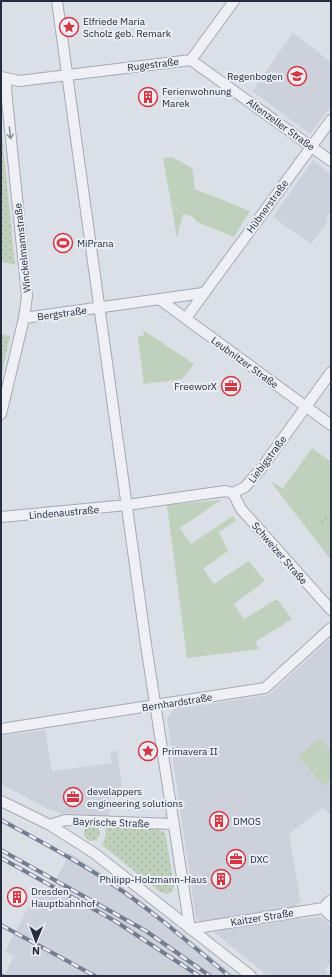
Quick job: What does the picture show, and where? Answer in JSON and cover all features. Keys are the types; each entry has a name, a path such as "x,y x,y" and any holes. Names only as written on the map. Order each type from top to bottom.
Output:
{"street":[{"path":"56,1 155,705 190,929"},
{"name":"Rugestraße","path":"4,79 19,81 191,60 234,1"},
{"name":"Altenzeller Straße","path":"191,60 331,161"},
{"name":"Winckelmannstraße","path":"1,414 24,318 27,296 4,79"},
{"name":"Hübnerstraße","path":"186,318 331,120"},
{"path":"99,308 203,294"},
{"name":"Leubnitzer Straße","path":"159,299 331,425"},
{"name":"Bergstraße","path":"24,318 99,308"},
{"name":"Liebigstraße","path":"232,493 245,487 260,470 331,372"},
{"path":"127,505 225,491 232,493"},
{"name":"Schweizer Straße","path":"232,493 241,509 331,610"},
{"name":"Lindenaustraße","path":"1,517 127,505"},
{"name":"Bernhardstraße","path":"1,729 265,688 331,628"},
{"path":"1,801 50,825 94,853 251,976"},
{"name":"Bayrische Straße","path":"50,825 71,820 173,824"},
{"path":"331,900 323,908 331,916"},
{"name":"Kaitzer Straße","path":"190,929 323,908"}],"shaded area":[{"name":"Regenbogen","path":"293,33 331,62 331,106 310,134 252,91"},
{"path":"313,160 331,174 331,211 326,218 329,220 311,244 273,217"},
{"path":"331,638 331,816 323,808 289,834 301,902 297,903 300,919 321,917 331,927 331,962 325,969 328,972 325,976 268,976 196,918 167,719 174,709 269,695"},
{"path":"45,730 52,771 112,763 110,751 117,751 122,787 109,790 109,816 60,813 46,808 1,784 1,736"},
{"path":"70,853 124,888 164,918 235,976 4,976 14,956 5,951 37,891 47,896"}],"green space":[{"path":"1,125 15,265 1,261"},
{"path":"172,157 192,168 195,189 250,211 234,237 197,222 192,216 183,214 177,237 163,158"},
{"path":"143,330 194,364 182,379 144,384 138,337 144,335"},
{"path":"1,334 10,336 1,377"},
{"path":"312,448 331,462 331,560 271,482 283,488"},
{"path":"221,500 180,528 191,544 233,516 236,520 219,532 228,551 203,569 214,584 249,561 265,581 234,604 244,619 277,599 292,619 255,642 259,649 187,658 167,505"},
{"path":"330,507 331,522 323,525 318,522"},
{"path":"319,738 331,751 331,781 325,786 298,757"},
{"path":"89,825 95,825 100,830 98,839 95,841 89,841 84,836 84,830"},
{"path":"105,826 156,829 165,832 174,886 172,892 168,894 160,892 102,845 106,835"}],"railway":[{"path":"1,820 71,858 127,894 229,976"},
{"path":"1,850 146,931 210,976"},
{"path":"1,858 115,921 199,976"},
{"path":"1,925 95,976"}],"place":[{"name":"Elfriede Maria Scholz geb. Remark","path":"69,27"},
{"name":"Regenbogen","path":"297,76"},
{"name":"Ferienwohnung Marek","path":"148,97"},
{"name":"MiPrana","path":"63,243"},
{"name":"FreeworX","path":"231,386"},
{"name":"Primavera II","path":"148,751"},
{"name":"develappers engineering solutions","path":"73,797"},
{"name":"DMOS","path":"219,821"},
{"name":"DXC","path":"236,859"},
{"name":"Philipp-Holzmann-Haus","path":"221,879"},
{"name":"Dresden Hauptbahnhof","path":"17,897"}]}
